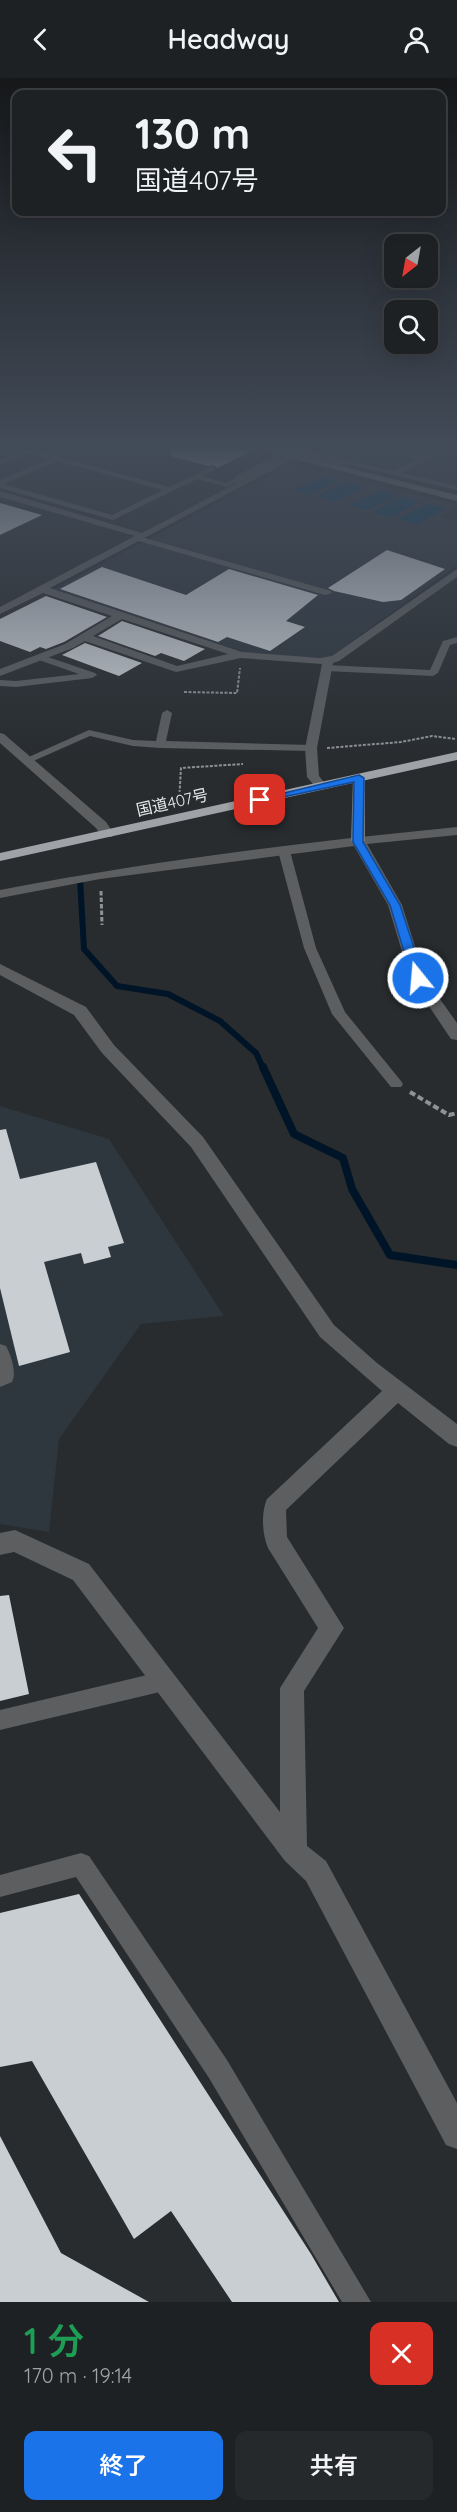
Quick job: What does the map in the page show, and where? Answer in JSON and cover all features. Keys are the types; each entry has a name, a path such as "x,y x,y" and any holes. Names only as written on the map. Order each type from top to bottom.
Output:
{"highway":[{"name":"国道407号","path":"0,857 457,756"}],"main road":[{"path":"358,842 359,778"}],"street":[{"path":"0,611 111,553"},
{"path":"42,589 241,655 327,664 457,573"},
{"path":"0,673 42,658 121,615"},
{"path":"85,636 176,669 241,655"},
{"path":"0,659 18,666"},
{"path":"321,786 313,777 311,748 327,664"},
{"path":"0,737 108,834"},
{"path":"0,894 100,875 457,831"},
{"path":"358,842 395,905 418,978 457,1035"},
{"path":"0,969 80,1011 108,1049 197,1142 327,1331 457,1437"},
{"path":"444,1018 457,1006"},
{"path":"294,1852 291,1755 292,1688 332,1628 276,1540 274,1506 397,1390"},
{"path":"0,1544 15,1541 81,1572 294,1852 316,1871 457,2134"}],"lane":[{"path":"194,553 328,593"},
{"path":"327,664 433,673 446,643 457,640"},
{"path":"0,683 15,684 92,675 42,658"},
{"path":"160,745 167,713"},
{"path":"27,760 89,733 133,744 311,748"},
{"path":"284,851 310,948 339,1014 396,1084"},
{"path":"0,1351 6,1377 0,1380"},
{"path":"0,1720 164,1681"},
{"path":"0,1886 81,1864 218,2069 357,2302"}],"path":[{"path":"184,692 237,693 241,655"},
{"path":"311,748 370,746 432,736 457,739"},
{"path":"178,817 181,768 243,764"},
{"path":"100,875 102,925"},
{"path":"396,1084 449,1115 457,1113"}],"shaded area":[{"path":"123,553 457,553 457,565 329,658 253,655 54,589"},
{"path":"0,1106 109,1139 224,1316 141,1324 59,1439 49,1532 0,1524"}],"building":[{"path":"383,553 396,553 445,569 401,600 383,602 328,588"},
{"path":"102,567 186,595 229,569 318,595 286,621 305,627 270,651 227,637 218,642 60,589"},
{"path":"46,596 107,617 64,642 46,649 40,647 30,652 0,641 0,619"},
{"path":"122,621 205,649 184,661 161,653 155,656 98,636"},
{"path":"85,643 142,663 119,676 62,655"},
{"path":"6,1129 20,1179 96,1162 124,1243 108,1247 111,1257 84,1264 81,1253 44,1262 70,1352 19,1366 0,1288 0,1130"},
{"path":"9,1595 29,1694 0,1701 0,1596"},
{"path":"79,1894 311,2254 339,2302 232,2302 171,2211 134,2239 32,2061 0,2067 0,1913"},
{"path":"0,2136 61,2253 149,2302 0,2302"}],"waterway":[{"path":"80,879 84,949 117,986 168,994 220,1021 256,1053 263,1068"},
{"path":"263,1067 294,1134 343,1158 352,1189 390,1255 457,1265"}],"route":[{"path":"260,800 359,778 358,842 395,905 418,978"}]}
